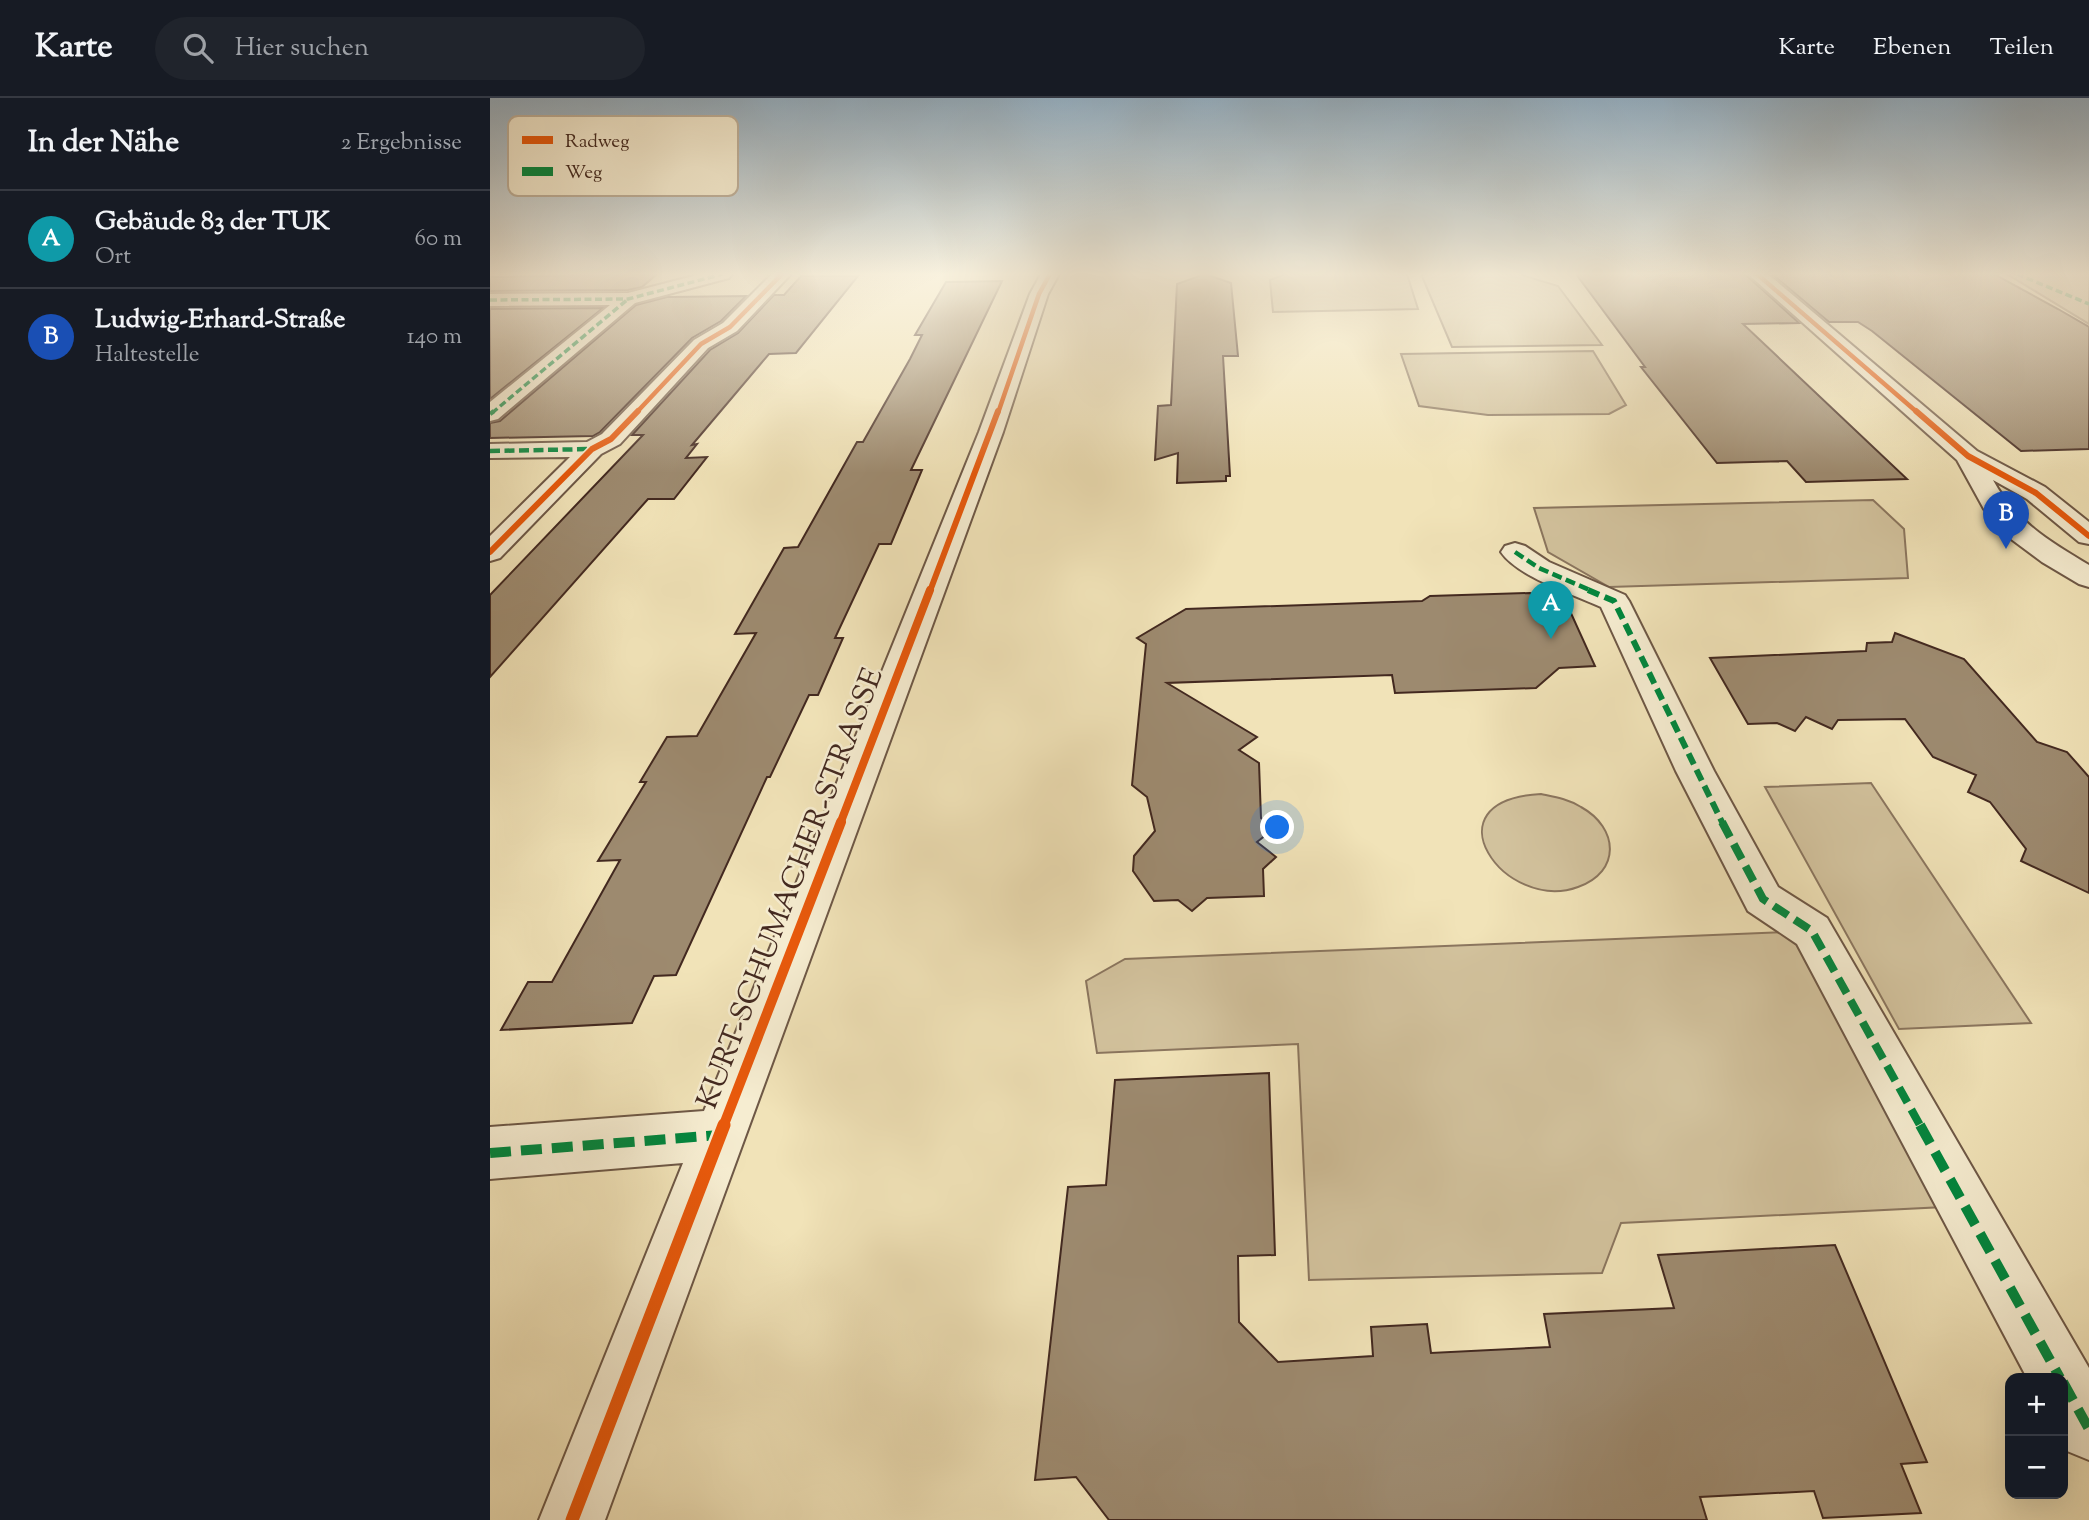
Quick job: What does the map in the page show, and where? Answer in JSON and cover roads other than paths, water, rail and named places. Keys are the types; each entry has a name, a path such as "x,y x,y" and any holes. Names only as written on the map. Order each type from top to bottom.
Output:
{"street":[{"path":"490,414 578,340"},
{"path":"490,552 593,449 611,439 707,340"},
{"name":"KURT-SCHUMACHER-STRASSE","path":"572,1520 991,432 1023,340"},
{"path":"1833,340 1968,456 2036,493 2089,536"},
{"path":"490,451 593,449"},
{"path":"1968,456 1998,509 2020,532 2037,547 2089,578"},
{"path":"1515,552 1539,568 1614,601 1695,771 1763,899 1812,931 2058,1373"},
{"path":"490,1153 720,1135"},
{"path":"2068,1391 2089,1429"}],"place":[{"name":"Ludwig-Erhard-Straße","path":"2006,549"},
{"name":"Gebäude 83 der TUK","path":"1551,639"}]}
